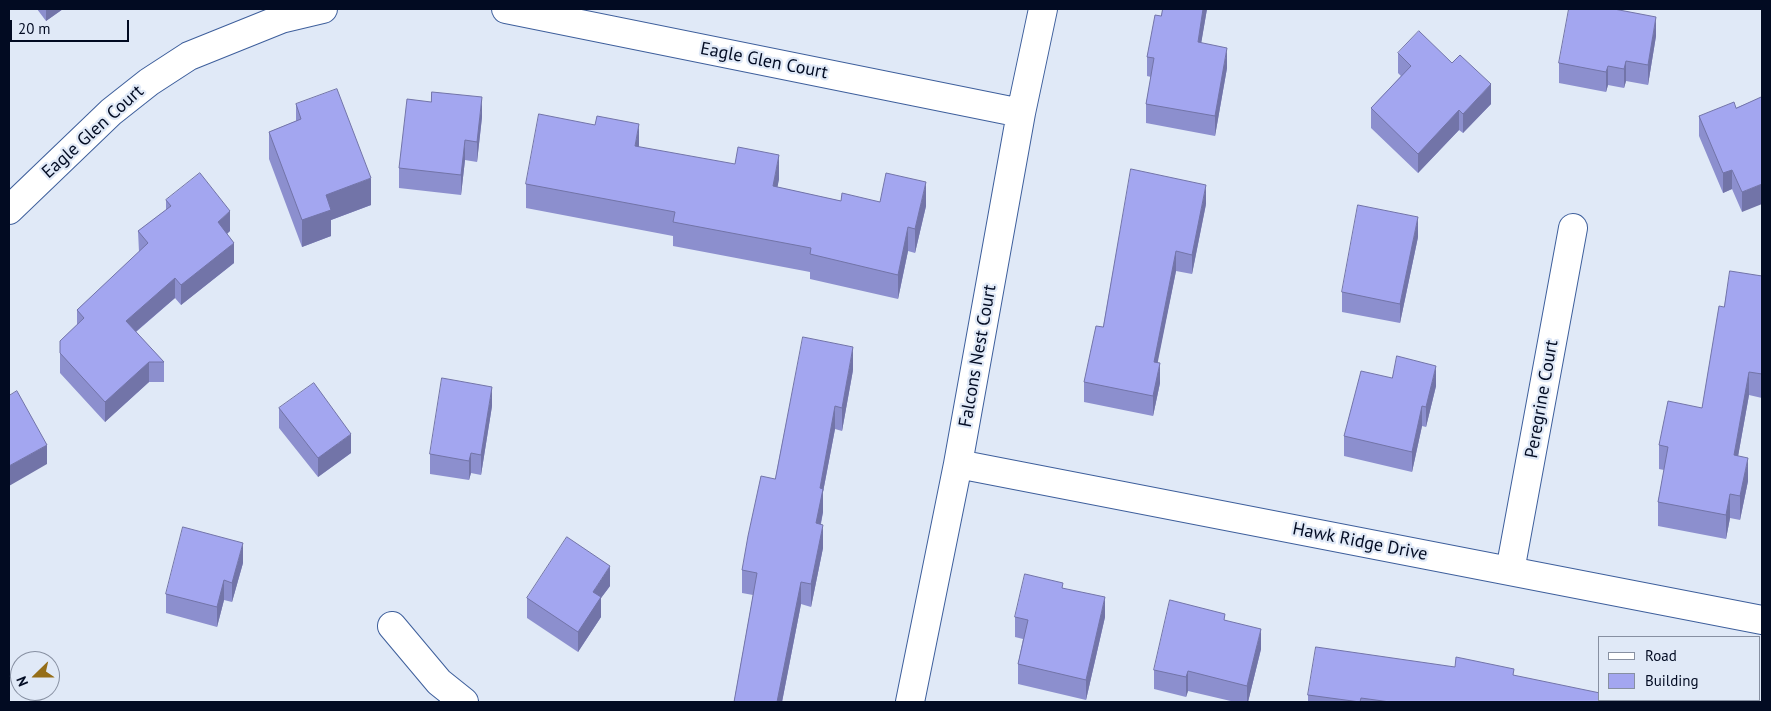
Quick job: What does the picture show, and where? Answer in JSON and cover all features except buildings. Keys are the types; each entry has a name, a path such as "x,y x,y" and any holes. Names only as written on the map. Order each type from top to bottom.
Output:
{"street":[{"name":"Eagle Glen Court","path":"9,210 111,112 149,82 189,56 281,19 323,9"},
{"name":"Eagle Glen Court","path":"506,9 1022,113"},
{"name":"Falcons Nest Court","path":"910,702 958,464 1042,9"},
{"name":"Peregrine Court","path":"1510,571 1573,228"},
{"name":"Hawk Ridge Drive","path":"958,464 1762,620"},
{"path":"392,626 439,682 464,702"}]}
